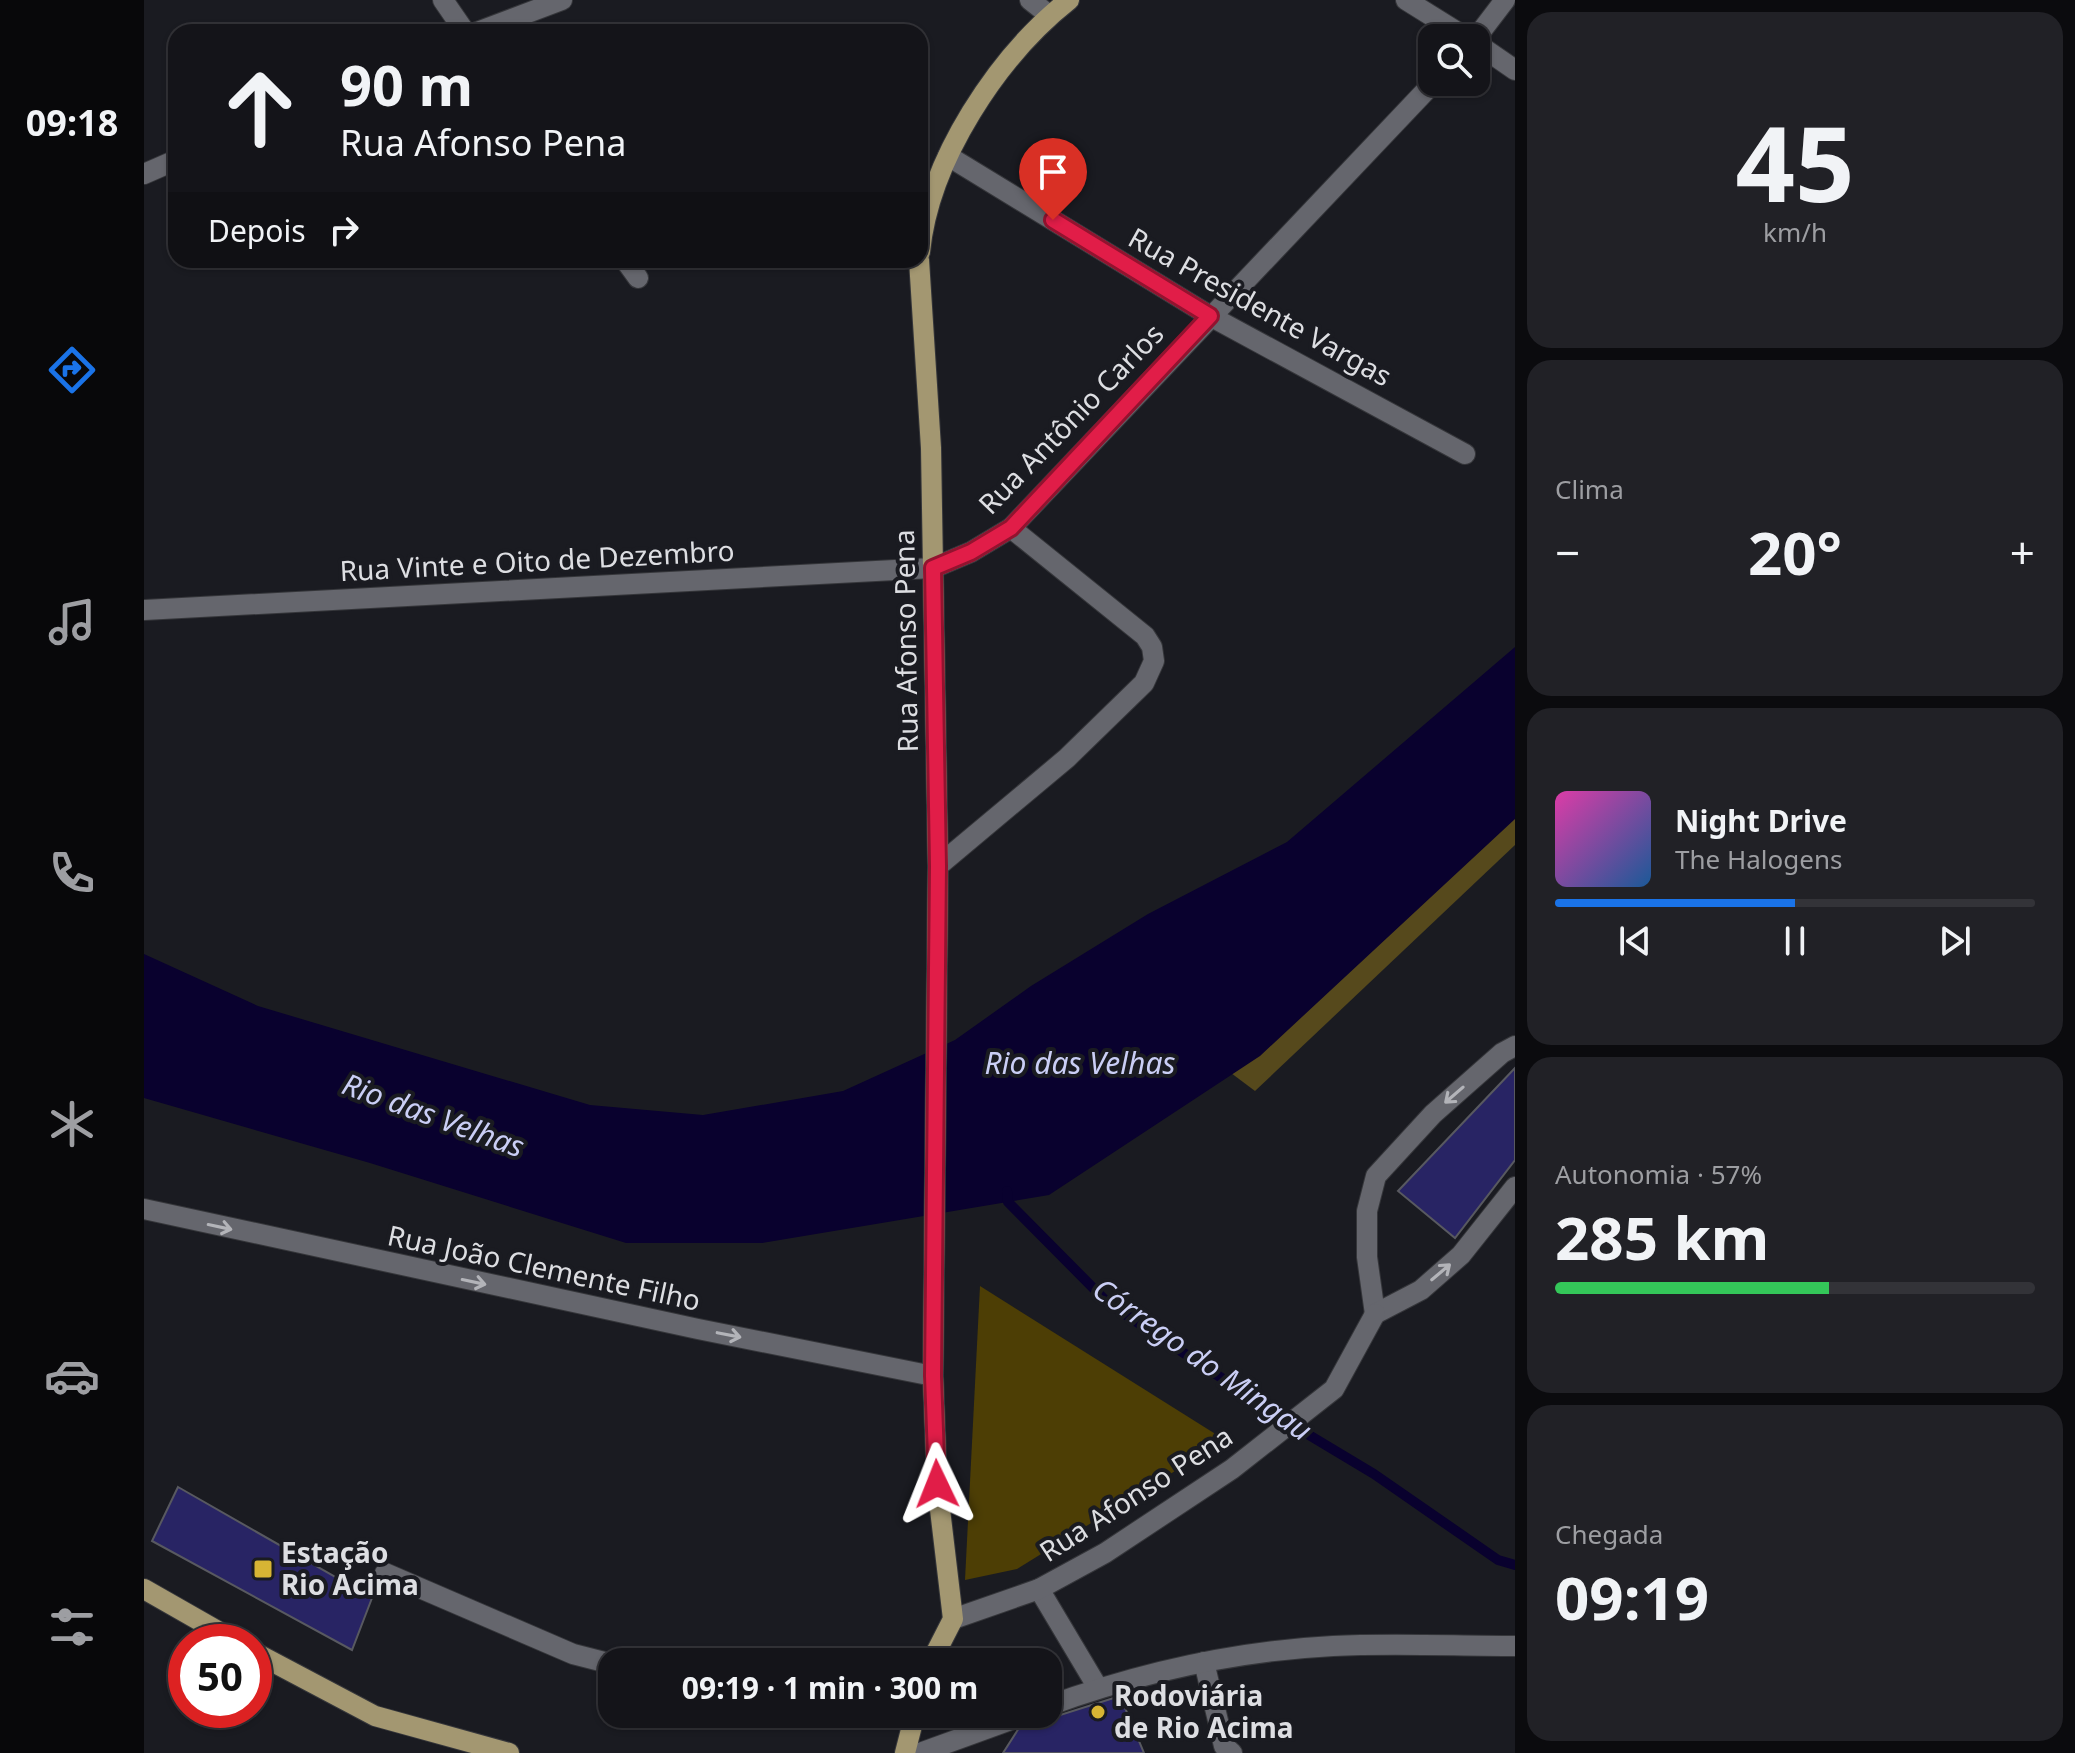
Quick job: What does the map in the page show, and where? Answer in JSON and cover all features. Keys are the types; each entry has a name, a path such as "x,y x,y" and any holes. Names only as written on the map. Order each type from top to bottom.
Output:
{"main road":[{"path":"928,215 948,156 1001,67 1049,15 1069,0"},
{"name":"Rua Afonso Pena","path":"920,268 931,448 938,866 933,1376 937,1484 953,1619"},
{"path":"144,1589 205,1624"},
{"path":"936,1648 953,1619"},
{"path":"272,1662 375,1716 509,1753"},
{"path":"905,1753 911,1728"}],"street":[{"path":"443,0 460,24"},
{"path":"498,24 562,0"},
{"path":"1030,0 1049,15"},
{"path":"1406,0 1445,24"},
{"path":"1488,24 1505,0"},
{"path":"1490,51 1515,70"},
{"name":"Rua Antônio Carlos","path":"933,568 971,552 1011,528 1421,96"},
{"name":"Rua Presidente Vargas","path":"948,156 1210,316 1465,454"},
{"path":"144,174 168,164"},
{"path":"631,268 638,278"},
{"path":"938,866 1067,758 1144,683 1154,661 1152,647 1145,636 1011,528"},
{"name":"Rua Vinte e Oito de Dezembro","path":"144,610 933,568"},
{"path":"1515,1046 1502,1053 1433,1114 1376,1176 1367,1211 1367,1257 1375,1314 1421,1290 1461,1255 1515,1187"},
{"name":"Rua João Clemente Filho","path":"144,1209 698,1329 933,1376"},
{"name":"Rua Afonso Pena","path":"953,1619 1039,1589 1162,1518 1232,1469 1334,1389 1375,1314"},
{"path":"385,1573 573,1654 598,1660"},
{"path":"1039,1589 1098,1688"},
{"path":"1062,1701 1098,1688 1204,1662 1332,1646 1515,1646"},
{"path":"1204,1662 1224,1746 1232,1753"},
{"path":"920,1753 989,1728"}],"shaded area":[{"path":"1515,777 1515,845 1255,1091 1211,1058"},
{"path":"980,1286 1225,1440 1017,1569 965,1580"}],"water":[{"name":"Rio das Velhas","path":"1515,647 1515,819 1260,1056 1049,1195 762,1243 626,1243 370,1163 144,1098 144,954 258,1006 590,1105 703,1115 843,1091 955,1040 1031,986 1148,914 1287,842"}],"building":[{"path":"1515,1068 1515,1160 1455,1238 1398,1191"},
{"name":"Estação Rio Acima","path":"178,1487 372,1598 352,1650 152,1541"},
{"name":"Rodoviária de Rio Acima","path":"1120,1696 1144,1753 1003,1753 1019,1728 1062,1728 1062,1714"}],"waterway":[{"name":"Córrego do Mingau","path":"1007,1191 1008,1202 1108,1303 1299,1429 1374,1474 1498,1560 1515,1565"}],"place":[{"name":"Estação Rio Acima","path":"263,1569"},
{"name":"Rodoviária de Rio Acima","path":"1098,1712"}],"route":[{"path":"937,1484 933,1376 938,866 933,568 971,552 1011,528 1210,316 1053,220"}]}
